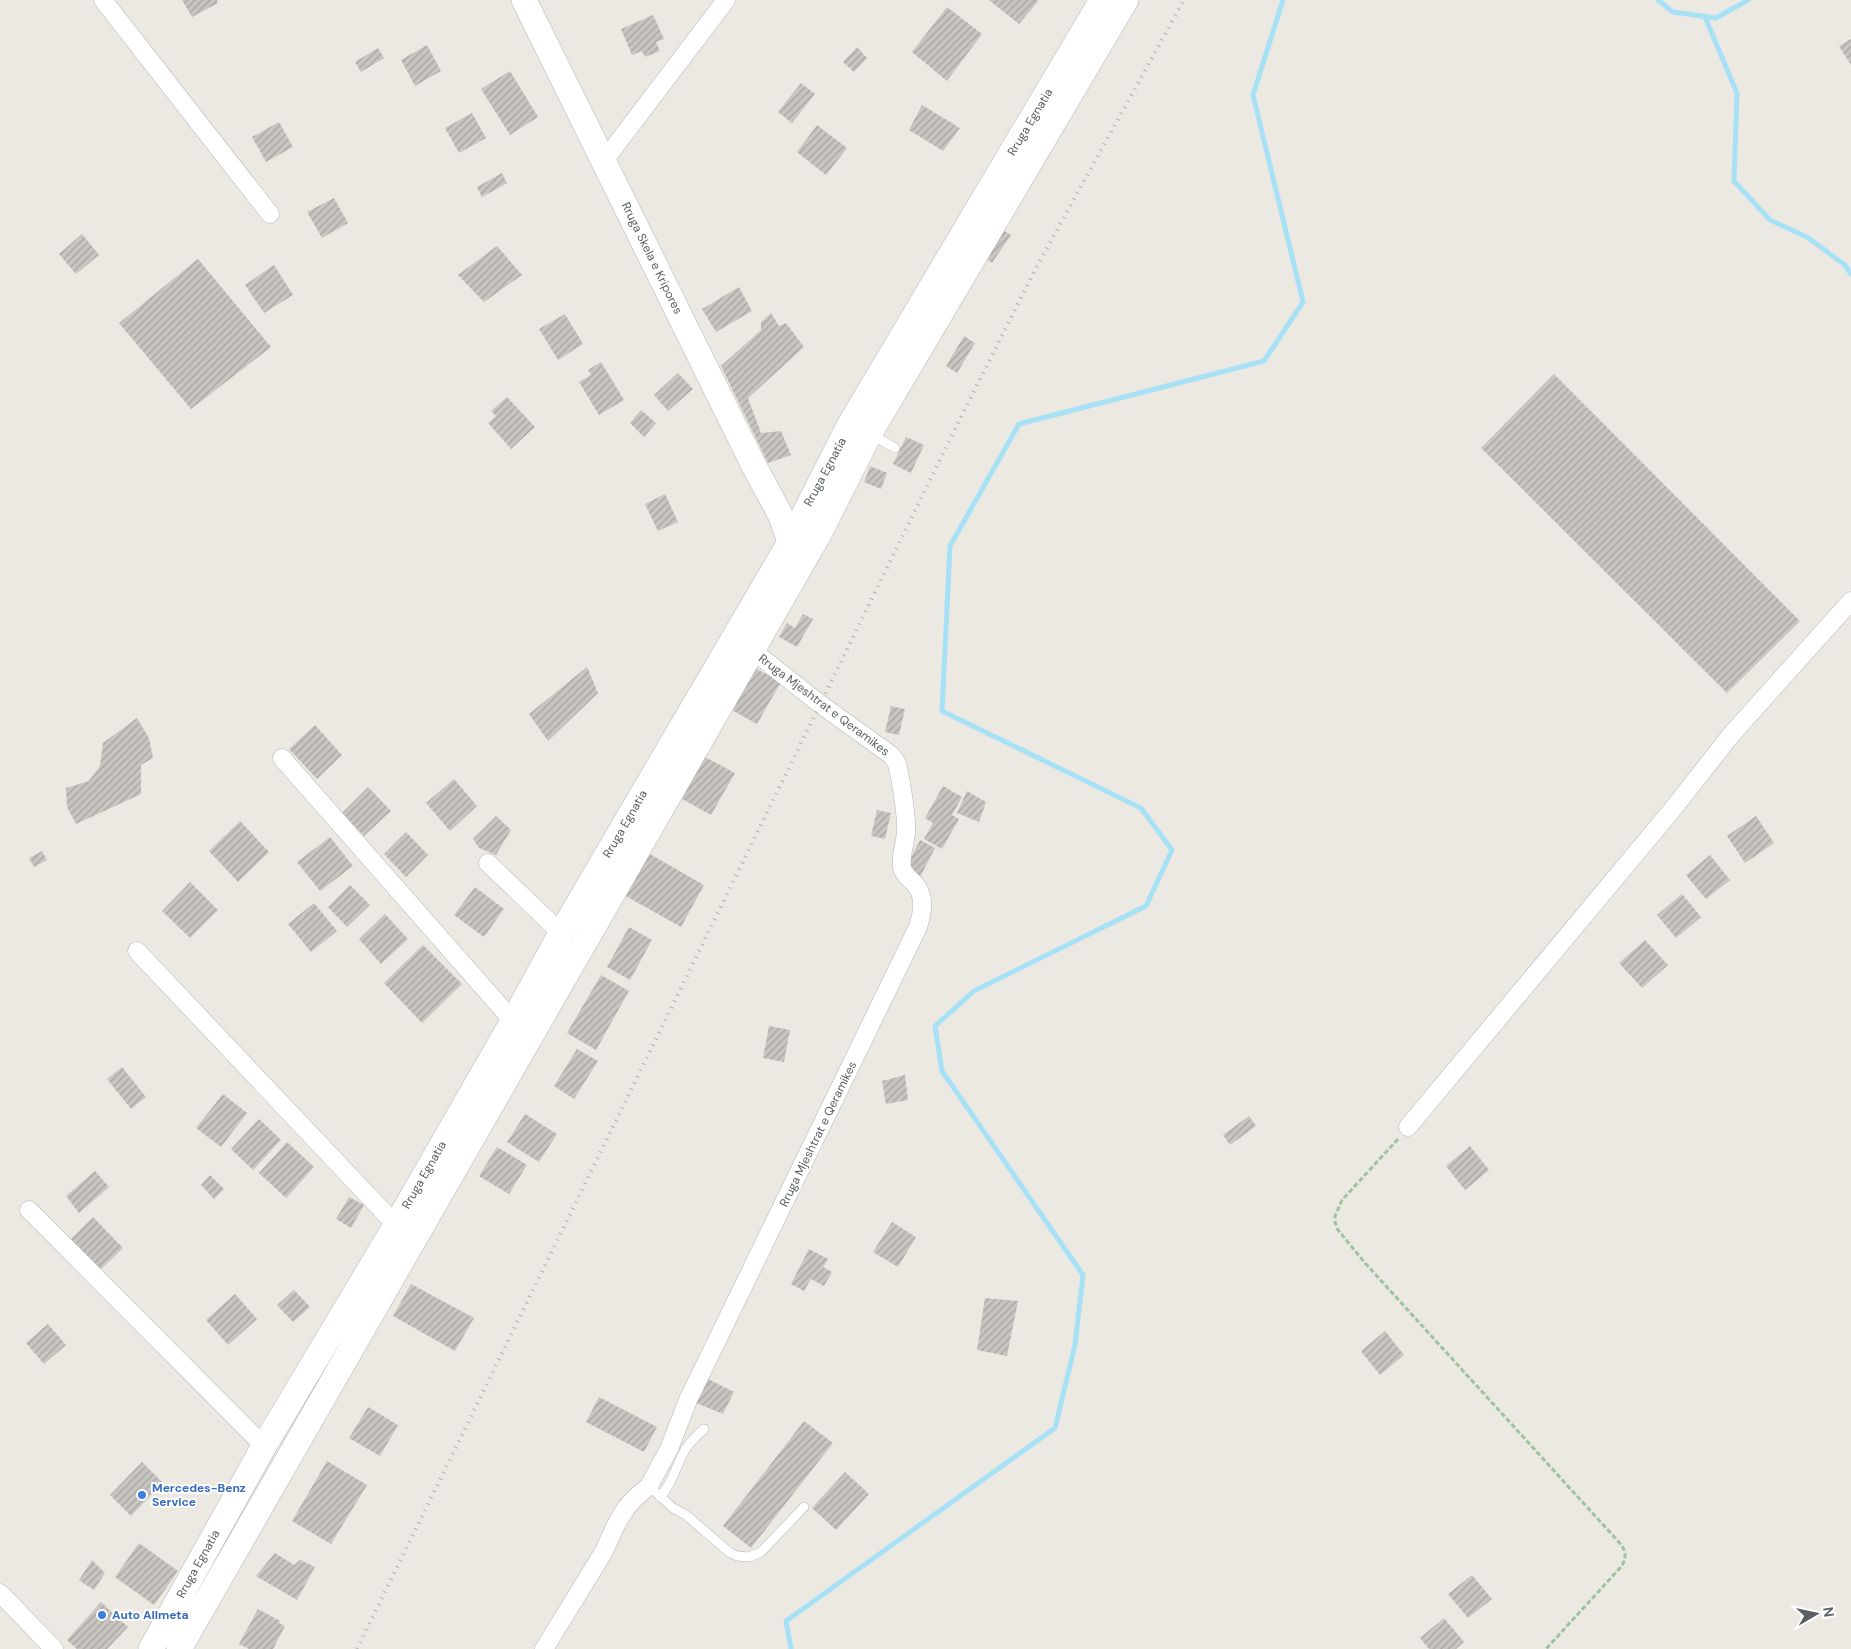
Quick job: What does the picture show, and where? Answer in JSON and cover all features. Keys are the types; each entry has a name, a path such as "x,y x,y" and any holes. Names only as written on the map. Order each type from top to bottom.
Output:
{"main road":[{"name":"Rruga Skela e Kripores","path":"524,0 754,466 799,533"},
{"name":"Rruga Egnatia","path":"179,1649 752,650 799,533 850,424 1102,0"},
{"name":"Rruga Egnatia","path":"151,1649 264,1446 396,1225 513,1021 561,933 799,533 870,433 1126,0"}],"street":[{"path":"103,0 270,214"},
{"path":"603,162 726,0"},
{"path":"1408,1127 1672,810 1731,735 1851,601"},
{"name":"Rruga Mjeshtrat e Qeramikes","path":"544,1649 603,1553 626,1508 636,1497 655,1491 688,1400 918,927 923,913 923,903 916,885 905,875 902,867 906,834 897,762 891,754 820,704 752,650"},
{"path":"282,758 513,1021"},
{"path":"488,863 561,933"},
{"path":"137,951 396,1225"},
{"path":"29,1210 264,1446"},
{"path":"0,1593 54,1649"}],"lane":[{"path":"870,433 895,448"},
{"path":"704,1429 693,1438 684,1451 670,1486 655,1491 673,1508 686,1515 729,1552 737,1556 749,1557 761,1552 804,1507"}],"path":[{"path":"1408,1127 1342,1200 1335,1216 1338,1230 1365,1263 1624,1546 1626,1552 1624,1564 1546,1649"}],"building":[{"path":"182,0 217,0 218,3 192,17"},
{"path":"989,0 1039,0 1019,24"},
{"path":"947,7 982,34 947,81 912,52"},
{"path":"653,15 664,39 656,42 660,51 645,57 642,51 632,55 621,29"},
{"path":"1851,39 1851,65 1839,46"},
{"path":"427,45 441,71 415,86 401,60"},
{"path":"857,47 867,58 854,72 843,62"},
{"path":"378,48 384,58 361,72 355,62"},
{"path":"510,71 538,117 510,135 481,89"},
{"path":"801,83 815,94 792,123 778,112"},
{"path":"922,105 960,128 943,151 909,130"},
{"path":"472,113 486,138 459,153 445,128"},
{"path":"279,122 293,147 266,162 252,137"},
{"path":"817,125 847,148 826,175 797,152"},
{"path":"502,173 507,183 482,197 477,187"},
{"path":"334,198 348,223 322,238 307,212"},
{"path":"998,227 1011,235 992,263 980,254"},
{"path":"82,234 99,255 76,274 59,254"},
{"path":"497,246 522,275 484,302 458,275"},
{"path":"198,259 271,347 191,409 119,323"},
{"path":"274,265 293,295 264,313 245,285"},
{"path":"739,287 752,311 716,332 702,309"},
{"path":"771,313 779,326 786,323 804,347 748,398 761,433 781,431 791,455 768,463 721,366 761,330 761,322"},
{"path":"565,314 583,344 558,360 539,329"},
{"path":"964,336 975,343 957,373 946,366"},
{"path":"601,362 624,400 599,415 579,382 591,375 588,370"},
{"path":"678,373 693,389 668,411 654,395"},
{"path":"1554,374 1800,621 1727,693 1481,448"},
{"path":"507,397 535,427 511,449 488,423 496,416 491,411"},
{"path":"641,410 656,423 644,437 630,423"},
{"path":"906,437 924,445 911,473 893,464"},
{"path":"870,466 887,473 881,489 864,482"},
{"path":"665,494 678,522 658,531 645,504"},
{"path":"803,614 813,619 797,647 779,637 787,623 795,628"},
{"path":"751,666 781,682 757,724 728,708"},
{"path":"587,667 598,693 548,741 529,714"},
{"path":"891,706 905,709 899,735 885,732"},
{"path":"137,718 149,738 153,758 141,765 141,794 76,824 67,807 66,788 89,781 100,766 103,743"},
{"path":"315,725 342,755 317,779 289,749"},
{"path":"705,757 735,773 711,815 682,799"},
{"path":"454,779 477,806 450,831 426,803"},
{"path":"943,786 962,797 952,815 959,819 942,849 924,839 933,823 925,818"},
{"path":"368,787 391,811 364,836 342,813"},
{"path":"967,791 986,802 979,822 957,813"},
{"path":"877,810 891,813 885,839 871,836"},
{"path":"496,816 511,830 496,855 479,848 473,839"},
{"path":"1756,816 1774,843 1745,863 1727,836"},
{"path":"240,821 269,852 238,882 209,851"},
{"path":"406,832 428,855 406,877 384,854"},
{"path":"330,837 353,866 320,891 297,862"},
{"path":"920,840 935,848 920,877 905,869"},
{"path":"42,851 47,860 34,867 29,858"},
{"path":"648,853 704,885 681,927 624,895"},
{"path":"1710,855 1730,880 1706,899 1686,875"},
{"path":"190,882 218,910 190,938 162,911"},
{"path":"350,885 370,905 347,927 328,907"},
{"path":"475,887 504,909 484,937 454,915"},
{"path":"1682,894 1701,917 1676,938 1657,915"},
{"path":"314,903 337,931 311,952 288,924"},
{"path":"385,914 408,939 381,964 359,939"},
{"path":"629,927 652,940 630,980 607,967"},
{"path":"1645,940 1668,965 1642,988 1619,963"},
{"path":"423,945 462,984 422,1023 384,983"},
{"path":"601,975 629,991 596,1050 567,1033"},
{"path":"769,1026 790,1030 784,1062 763,1058"},
{"path":"577,1049 598,1061 574,1099 554,1086"},
{"path":"122,1067 146,1097 131,1109 107,1079"},
{"path":"905,1075 908,1100 886,1104 882,1081"},
{"path":"223,1094 247,1113 221,1147 196,1128"},
{"path":"525,1114 557,1134 539,1162 507,1142"},
{"path":"1249,1116 1256,1126 1230,1145 1223,1135"},
{"path":"259,1119 281,1140 253,1170 231,1149"},
{"path":"287,1142 314,1167 286,1198 259,1173"},
{"path":"1470,1146 1489,1170 1465,1190 1446,1166"},
{"path":"497,1147 527,1165 509,1194 479,1176"},
{"path":"95,1171 109,1187 79,1213 66,1196"},
{"path":"210,1175 224,1189 214,1199 201,1185"},
{"path":"349,1197 364,1205 351,1228 336,1219"},
{"path":"93,1217 123,1248 100,1270 70,1240"},
{"path":"892,1222 916,1237 898,1267 873,1252"},
{"path":"809,1249 828,1259 823,1267 832,1272 824,1286 811,1279 804,1291 791,1284"},
{"path":"411,1284 474,1318 455,1351 393,1316"},
{"path":"294,1290 310,1307 293,1322 277,1305"},
{"path":"235,1294 257,1319 228,1345 206,1320"},
{"path":"985,1298 1018,1301 1007,1356 977,1350"},
{"path":"48,1324 66,1345 44,1364 26,1343"},
{"path":"1385,1331 1404,1355 1380,1375 1361,1351"},
{"path":"706,1378 734,1392 723,1414 694,1402"},
{"path":"599,1397 657,1427 644,1452 586,1422"},
{"path":"368,1407 398,1425 380,1456 349,1438"},
{"path":"804,1421 833,1443 751,1548 723,1526"},
{"path":"327,1461 367,1485 331,1544 292,1521"},
{"path":"142,1462 163,1483 131,1516 110,1495"},
{"path":"845,1472 869,1494 836,1530 812,1508"},
{"path":"139,1543 178,1571 154,1605 115,1577"},
{"path":"275,1553 294,1565 300,1560 315,1567 297,1600 256,1576"},
{"path":"92,1560 105,1573 94,1590 79,1580"},
{"path":"1472,1575 1492,1599 1468,1618 1448,1594"},
{"name":"Auto Allmeta","path":"101,1602 128,1627 107,1649 77,1649 67,1640"},
{"path":"258,1609 280,1621 279,1623 285,1626 273,1649 249,1649 239,1644"},
{"path":"1444,1618 1464,1642 1456,1649 1429,1649 1420,1638"}],"waterway":[{"path":"791,1649 786,1621 1055,1428 1075,1345 1083,1275 942,1071 935,1026 974,991 1146,906 1172,850 1141,808 942,711 950,546 1019,424 1264,361 1303,302 1253,95 1283,0"},
{"path":"1658,0 1673,12 1716,18 1748,0"},
{"path":"1705,17 1737,93 1734,181 1770,220 1807,237 1845,265 1851,274"}],"railway":[{"path":"357,1649 954,431 1036,268 1184,0"}],"place":[{"name":"Mercedes-Benz Service","path":"142,1495"},
{"name":"Auto Allmeta","path":"102,1615"}]}
